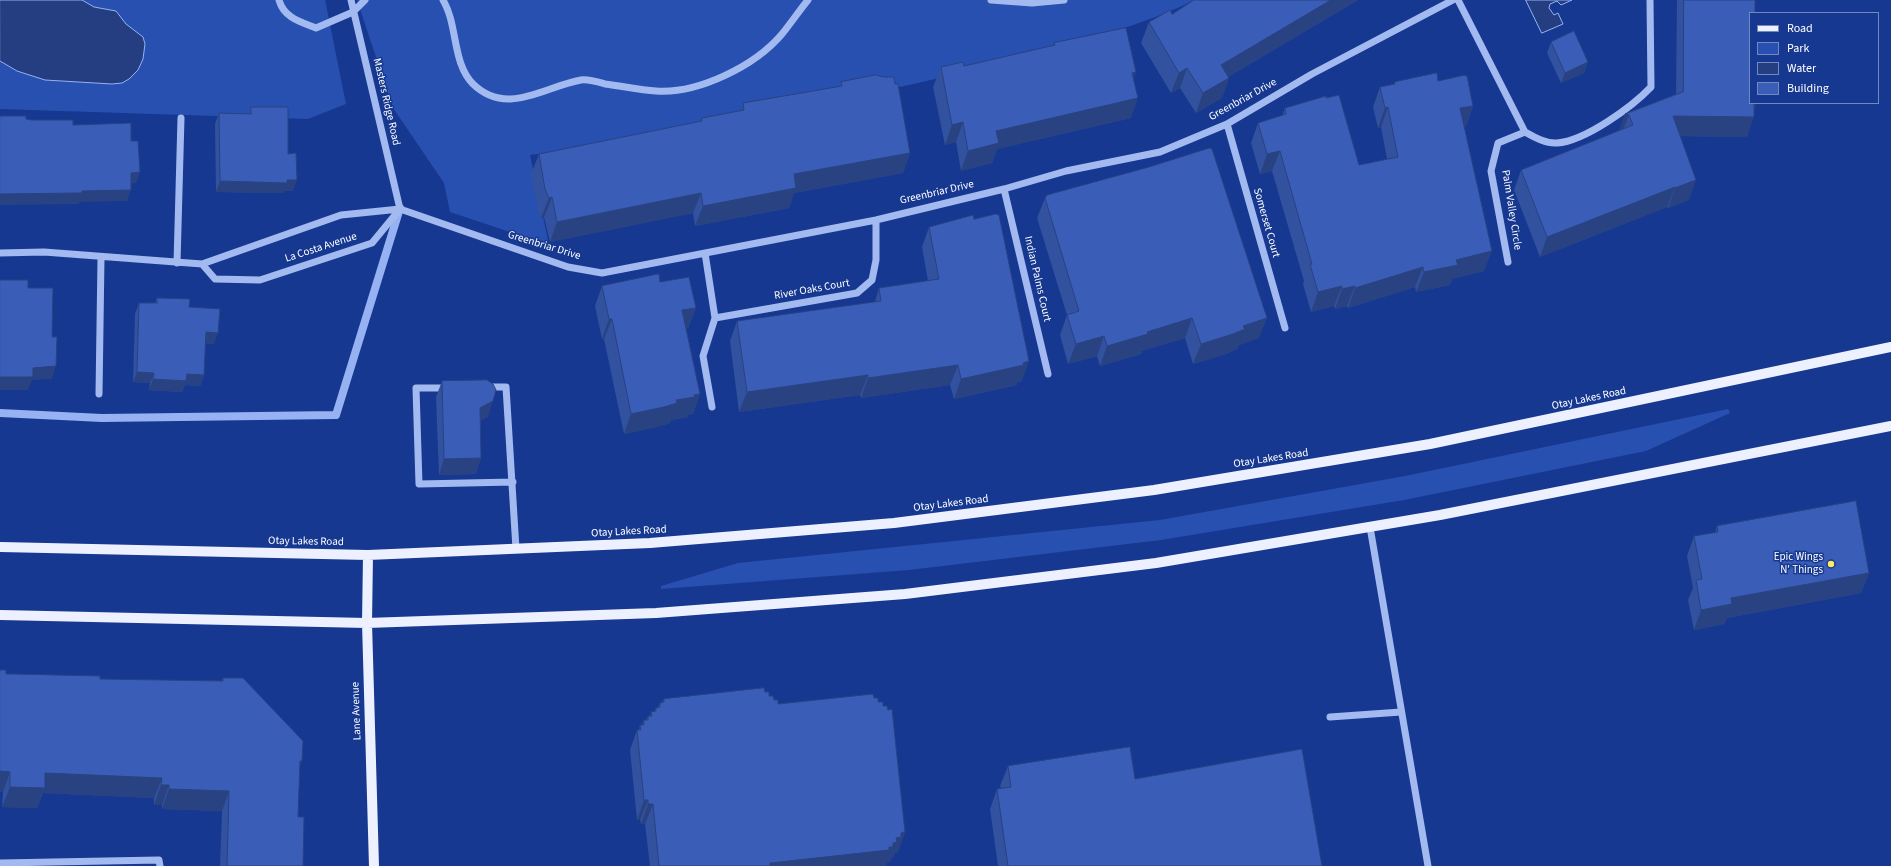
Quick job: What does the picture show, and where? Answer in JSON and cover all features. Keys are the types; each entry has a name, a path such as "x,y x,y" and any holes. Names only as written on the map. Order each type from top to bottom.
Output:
{"main road":[{"name":"Otay Lakes Road","path":"0,547 368,555 650,543 894,523 1154,490 1430,444 1891,347"},
{"path":"0,615 367,623 656,613 905,594 1156,563 1370,527 1440,515 1891,426"},
{"name":"Lane Avenue","path":"368,555 367,623 374,866"}],"street":[{"path":"279,0 286,14 298,21 316,28 353,12 365,0"},
{"name":"Masters Ridge Road","path":"350,0 400,209"},
{"path":"443,0 449,11 463,71 474,84 487,94 502,100 528,98 583,80 657,91 678,91 695,86 723,76 758,57 782,34 808,0"},
{"path":"991,0 1032,3 1064,0"},
{"name":"Greenbriar Drive","path":"400,209 568,267 602,273 876,220 1004,189 1066,171 1160,152 1227,124 1312,74 1453,0"},
{"path":"1458,0 1525,132 1536,139 1556,143 1580,136 1631,107 1651,87 1650,0"},
{"path":"177,263 181,118"},
{"name":"Somerset Court","path":"1227,124 1285,328"},
{"name":"Palm Valley Circle","path":"1508,262 1491,171 1498,143 1525,132"},
{"name":"Indian Palms Court","path":"1004,189 1048,374"},
{"name":"La Costa Avenue","path":"0,253 44,252 101,258 202,264 341,215 400,209"},
{"name":"La Costa Avenue","path":"202,264 215,280 260,280 372,243 400,209"},
{"name":"River Oaks Court","path":"715,318 857,293 872,280 876,260 876,220"},
{"path":"705,252 715,318 703,356 712,407"},
{"path":"99,394 101,258"},
{"path":"476,388 506,387 516,549"},
{"path":"461,388 416,388 419,484 513,482"},
{"path":"1370,527 1428,866"},
{"path":"1330,718 1401,712"},
{"path":"0,863 86,864 159,860 160,866"}],"green space":[{"path":"0,0 325,0 346,104 308,119 0,109"},
{"path":"357,0 1195,0 1133,25 970,71 856,96 742,118 570,150 530,155 549,245 450,212 444,183 393,108"},
{"path":"1728,409 1730,413 1646,451 1404,500 1161,540 909,570 661,589 661,586 738,563 1160,520 1405,476"}],"water":[{"path":"0,0 82,0 94,7 116,11 126,24 143,37 145,44 143,59 138,70 129,79 122,83 112,84 45,80 17,71 0,61"},
{"path":"1526,0 1572,0 1561,5 1557,1 1550,4 1549,8 1554,15 1558,13 1563,24 1542,33"}],"building":[{"path":"1194,0 1331,0 1221,65 1229,78 1203,93 1187,68 1179,73 1149,22 1170,10 1172,14"},
{"path":"1684,0 1755,0 1755,12 1749,12 1749,104 1754,104 1754,117 1673,116 1696,180 1547,237 1521,170 1633,125 1629,115 1625,114 1683,92"},
{"path":"1126,28 1136,72 1132,73 1138,98 996,131 999,143 968,151 963,122 952,125 941,67 963,62 964,66 1055,45 1054,43"},
{"path":"1574,31 1588,62 1565,73 1551,42"},
{"path":"1437,73 1438,81 1465,75 1467,76 1473,106 1460,108 1492,251 1456,260 1458,265 1424,272 1423,267 1355,288 1355,286 1342,289 1342,286 1318,292 1310,264 1312,264 1280,151 1267,154 1258,123 1286,114 1285,108 1326,96 1326,98 1339,95 1359,165 1398,157 1388,107 1385,108 1380,87 1395,84 1395,82"},
{"path":"876,75 883,77 894,77 895,84 898,84 910,153 794,174 796,188 703,206 701,193 557,222 552,197 549,198 545,189 539,154 702,121 702,118 744,110 743,103 842,86 841,82"},
{"path":"251,107 288,107 288,154 296,153 297,180 287,180 287,183 220,181 219,113 251,114"},
{"path":"0,116 26,116 26,119 31,120 73,120 73,125 131,123 131,141 138,141 140,172 131,173 131,190 82,191 82,193 0,194"},
{"path":"1210,148 1212,149 1267,318 1243,326 1245,329 1233,334 1201,344 1192,318 1147,332 1148,334 1107,346 1104,336 1076,344 1067,315 1079,311 1045,198 1047,195 1149,167"},
{"path":"996,214 999,215 1029,361 1023,363 1024,365 961,379 958,365 868,378 868,375 747,392 737,321 881,301 879,288 939,279 929,227 973,215 974,219"},
{"path":"659,274 660,282 689,277 696,308 682,310 700,394 694,395 695,397 676,400 677,403 664,407 631,414 612,319 609,319 602,286"},
{"path":"0,280 28,280 28,288 53,288 52,337 57,337 56,366 33,368 33,377 0,377"},
{"path":"157,298 190,299 189,307 220,309 218,333 206,332 204,375 187,374 186,381 153,379 154,373 137,372 139,303 157,303"},
{"path":"487,380 493,384 496,390 493,401 480,408 481,458 444,459 442,381"},
{"path":"1856,501 1869,573 1731,598 1732,604 1701,610 1696,580 1702,579 1694,536 1718,532 1717,526"},
{"path":"0,670 6,670 6,674 100,676 100,679 223,681 223,678 243,678 303,741 302,761 300,761 298,817 304,817 303,866 227,866 229,791 169,789 169,785 161,785 162,778 45,773 45,788 10,787 10,772 0,771"},
{"path":"764,688 765,692 769,692 769,696 773,696 774,700 778,700 778,704 873,694 874,698 878,698 878,702 883,702 883,706 887,706 888,710 892,709 905,832 901,833 901,837 896,838 897,842 893,843 893,847 889,847 889,850 770,863 770,866 659,866 653,804 648,804 648,800 644,800 637,730 641,730 640,725 644,725 644,720 648,720 648,716 652,716 651,712 656,711 656,708 660,707 660,703 664,702 664,699"},
{"path":"1130,747 1135,779 1302,749 1322,866 1008,866 997,789 1011,787 1008,766"}],"waterway":[{"path":"0,413 102,418 336,415 400,208"}],"place":[{"name":"Epic Wings N' Things","path":"1831,564"}]}
